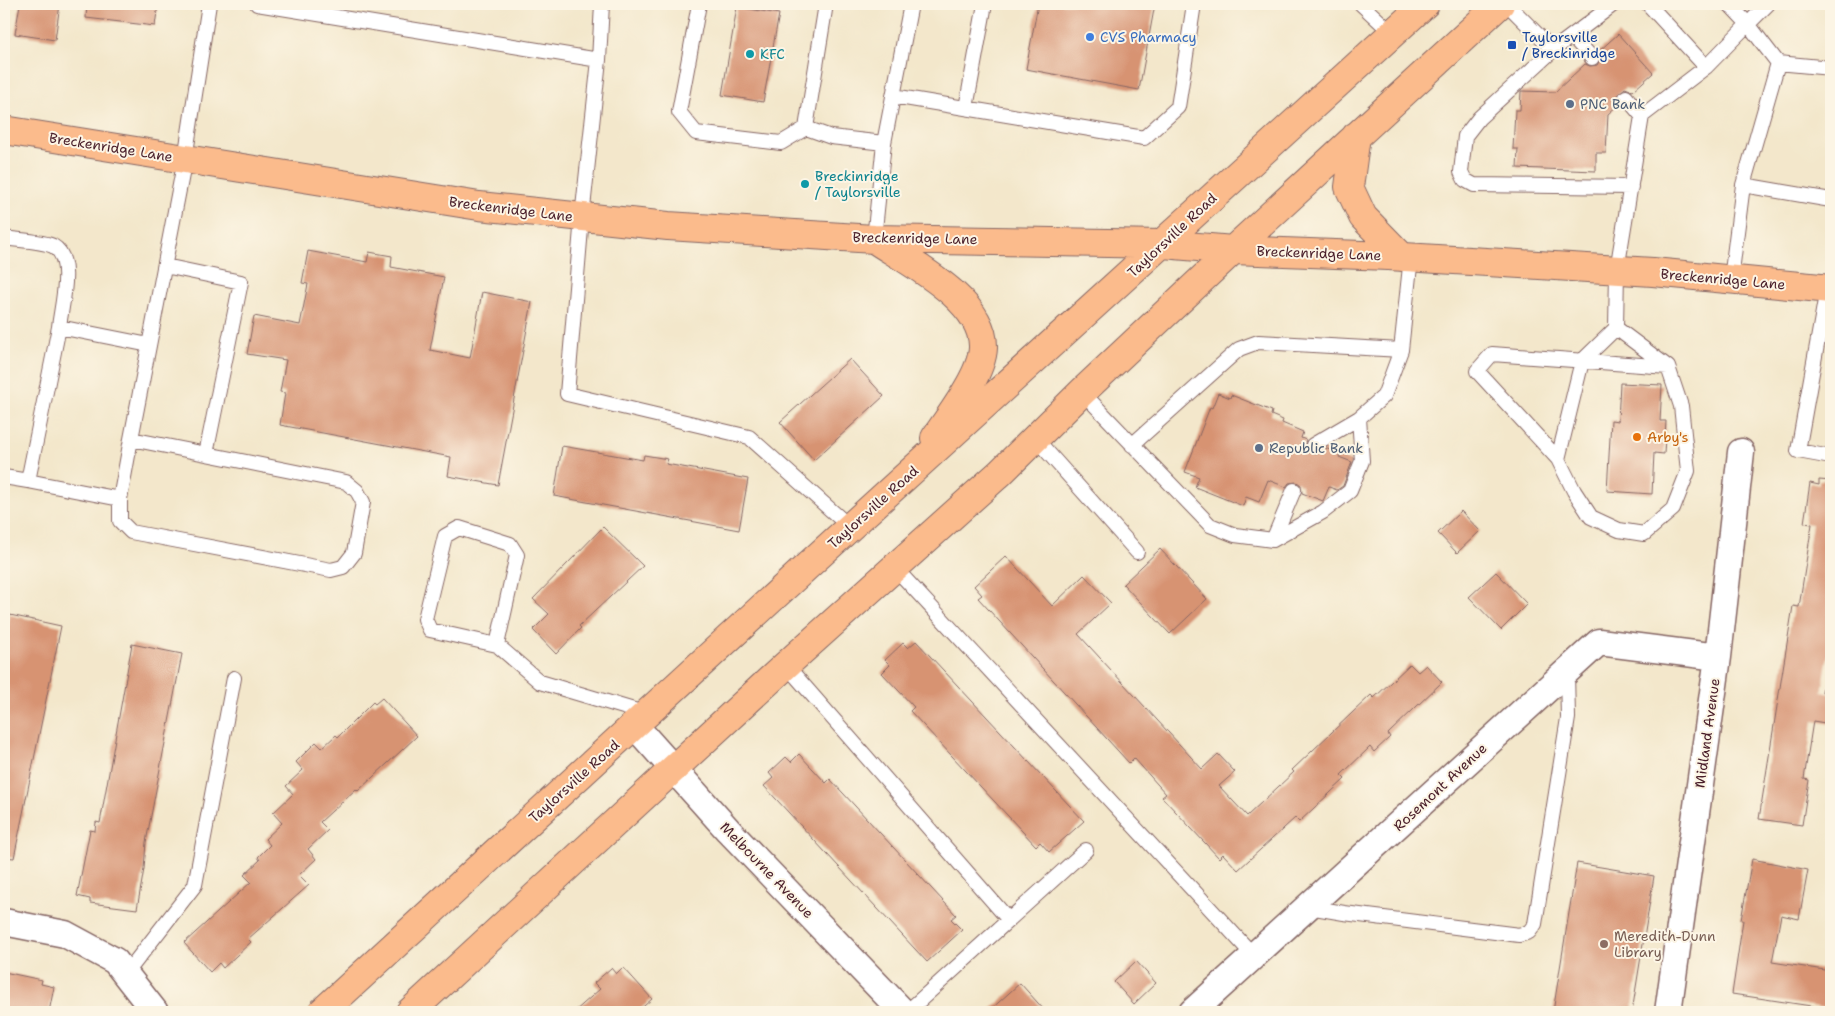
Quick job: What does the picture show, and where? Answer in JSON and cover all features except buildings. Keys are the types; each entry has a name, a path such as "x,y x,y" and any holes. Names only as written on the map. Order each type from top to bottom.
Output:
{"main road":[{"name":"Taylorsville Road","path":"322,1012 1425,4"},
{"path":"410,1012 672,769 895,568 1233,250 1500,4"},
{"name":"Breckenridge Lane","path":"4,130 479,206 727,230 874,239 1163,244 1233,250 1406,257 1617,270 1829,289"},
{"path":"1356,136 1349,187 1363,217 1406,257"},
{"path":"874,239 956,294 977,322 983,348 974,378 917,468"}],"street":[{"name":"Midland Avenue","path":"1668,1012 1718,657 1741,452"},
{"name":"Rosemont Avenue","path":"1192,1012 1598,642 1718,657"},
{"name":"Melbourne Avenue","path":"641,720 672,769 903,1012"},
{"path":"4,922 65,934 115,961 155,1012"}],"lane":[{"path":"131,439 346,482 357,491 363,502 354,554 344,567 331,570 131,532 120,521 120,499 131,439 164,266 185,159 208,4"},
{"path":"257,4 599,60"},
{"path":"602,4 599,60 582,217 567,394 749,437 851,528"},
{"path":"699,4 679,112 696,133 782,143 806,128 826,4"},
{"path":"874,239 884,143 911,4"},
{"path":"966,108 985,4"},
{"path":"893,96 1144,138 1178,107 1194,4"},
{"path":"1361,4 1392,33"},
{"path":"1507,4 1553,50"},
{"path":"1614,4 1553,50 1479,118 1466,136 1462,172 1465,180 1474,185 1631,187"},
{"path":"1648,4 1706,67"},
{"path":"1729,4 1748,24 1778,64 1831,68"},
{"path":"1558,458 1582,361 1616,328 1617,270 1642,116 1706,67 1768,4"},
{"path":"1572,36 1592,58"},
{"path":"1731,279 1743,185 1778,64"},
{"path":"1626,97 1642,116"},
{"path":"806,128 831,137 884,143"},
{"path":"1743,185 1831,200"},
{"path":"4,238 53,246 64,257 66,274 59,327 28,482"},
{"path":"1313,445 1359,418 1384,396 1401,350 1406,257"},
{"path":"164,266 241,282 206,454"},
{"path":"1829,289 1798,451 1831,457"},
{"path":"59,327 149,345"},
{"path":"1616,328 1668,367 1681,406 1688,471 1674,509 1644,534 1619,530 1591,517 1574,491 1558,458 1477,371 1492,354 1668,367"},
{"path":"1132,445 1239,349 1258,342 1401,350"},
{"path":"1082,392 1210,525 1235,536 1273,540 1323,512 1350,491 1362,461 1359,418"},
{"path":"1035,438 1137,552"},
{"path":"4,478 120,499"},
{"path":"1273,540 1294,490"},
{"path":"497,645 517,555 510,544 459,528 444,536 425,619 430,630 497,645 540,682 641,720"},
{"path":"895,568 1254,956"},
{"path":"786,665 1009,920"},
{"path":"1309,907 1519,935 1530,932 1534,924 1568,718 1567,669"},
{"path":"126,974 195,885 234,678"},
{"path":"907,1012 1086,850"}],"place":[{"name":"CVS Pharmacy","path":"1090,37"},
{"name":"Taylorsville / Breckinridge","path":"1512,45"},
{"name":"KFC","path":"750,54"},
{"name":"PNC Bank","path":"1570,104"},
{"name":"Breckinridge / Taylorsville","path":"805,184"},
{"name":"Arby's","path":"1637,437"},
{"name":"Republic Bank","path":"1259,448"},
{"name":"Meredith-Dunn Library","path":"1604,944"}]}
